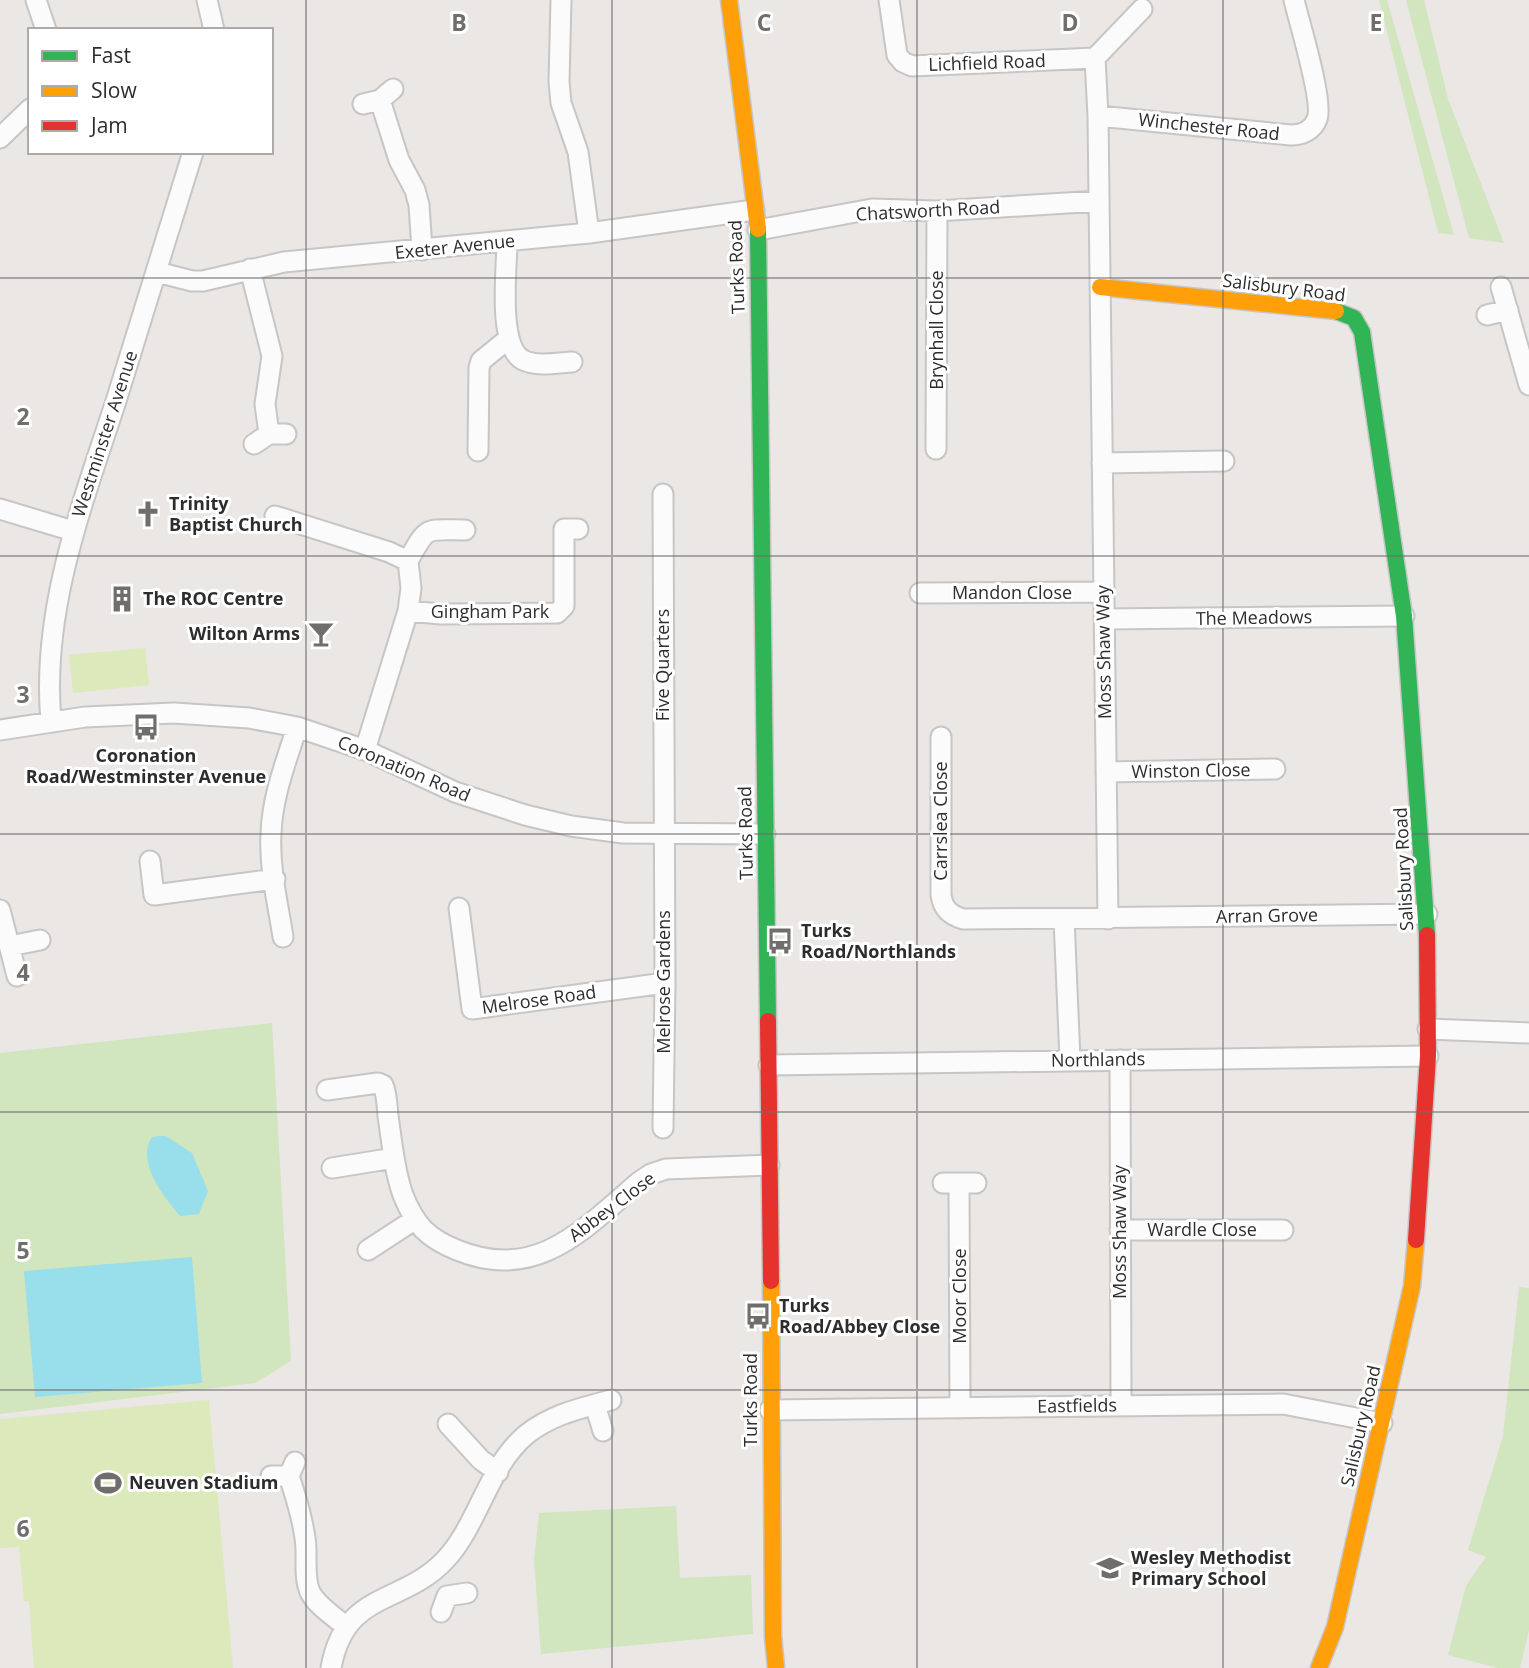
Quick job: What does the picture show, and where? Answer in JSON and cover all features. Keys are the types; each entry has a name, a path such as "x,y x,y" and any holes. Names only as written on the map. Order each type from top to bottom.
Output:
{"street":[{"path":"36,0 45,28"},
{"path":"207,0 214,28"},
{"path":"561,0 561,103 578,152 589,233"},
{"name":"Turks Road","path":"729,0 758,230 769,1065 770,1410 773,1636 776,1668"},
{"name":"Lichfield Road","path":"889,0 897,55 912,66 1095,58"},
{"name":"Winchester Road","path":"1098,116 1290,135 1305,132 1317,121 1318,103 1294,0"},
{"path":"1095,58 1142,9"},
{"name":"Moss Shaw Way","path":"1095,58 1098,116 1108,919"},
{"path":"379,98 399,160 415,190 419,205 422,250"},
{"path":"0,138 28,111"},
{"name":"Westminster Avenue","path":"51,721 48,684 52,629 74,531 192,154"},
{"name":"Chatsworth Road","path":"758,230 872,209 937,211 1099,201"},
{"name":"Exeter Avenue","path":"157,272 192,281 203,281 284,262 589,233 754,210"},
{"name":"Brynhall Close","path":"935,449 937,211"},
{"path":"507,241 506,330 513,350 523,360 540,363 572,362"},
{"path":"250,269 272,356 265,404 270,437"},
{"name":"Salisbury Road","path":"1100,287 1340,312 1354,318 1360,324 1362,332 1404,617 1427,914 1428,1056 1416,1261 1335,1627 1319,1668"},
{"path":"1502,287 1529,385"},
{"path":"1487,315 1508,310"},
{"path":"478,451 479,368 481,361 508,339"},
{"path":"1102,463 1224,461"},
{"name":"Five Quarters","path":"663,494 664,835"},
{"path":"0,509 74,531"},
{"path":"275,516 389,552 408,561 425,532 465,530"},
{"name":"Gingham Park","path":"408,611 441,614 557,614 564,606 564,529 578,529"},
{"name":"Gingham Park","path":"365,750 408,611 411,588 408,561"},
{"name":"Mandon Close","path":"920,593 1104,592"},
{"name":"The Meadows","path":"1104,620 1404,617"},
{"name":"Coronation Road","path":"0,730 51,721 174,713 249,718 298,727 365,750 455,792 525,815 596,830 664,835 765,834"},
{"path":"283,937 271,830 280,782 298,727"},
{"name":"Carrslea Close","path":"941,737 942,905 955,917 963,919 1064,919"},
{"name":"Winston Close","path":"1106,772 1275,768"},
{"name":"Melrose Gardens","path":"663,1128 664,835"},
{"path":"150,861 154,895 275,879"},
{"name":"Melrose Road","path":"459,908 472,1009 665,983"},
{"path":"0,909 18,976"},
{"name":"Arran Grove","path":"1108,919 1427,914"},
{"path":"1070,1060 1064,919 1108,919"},
{"path":"10,946 40,940"},
{"path":"1428,1029 1529,1033"},
{"name":"Northlands","path":"769,1065 1428,1056"},
{"name":"Moss Shaw Way","path":"1120,1060 1121,1405"},
{"name":"Abbey Close","path":"327,1090 378,1083 383,1085 394,1158 402,1191 414,1220 436,1240 459,1251 494,1260 514,1261 547,1252 566,1243 651,1174 682,1167 769,1165"},
{"path":"332,1168 394,1158"},
{"name":"Moor Close","path":"959,1183 960,1408"},
{"path":"368,1251 414,1220"},
{"name":"Wardle Close","path":"1120,1230 1283,1229"},
{"path":"331,1668 345,1626 371,1605 432,1572 446,1559 510,1453 524,1436 538,1425 557,1416 603,1403 603,1431"},
{"name":"Eastfields","path":"770,1410 1283,1404 1382,1423"},
{"path":"448,1424 464,1451 498,1472"},
{"path":"285,1471 300,1507 310,1593 345,1626"},
{"path":"432,1572 444,1604 467,1593"}],"green space":[{"path":"1379,0 1387,0 1454,235 1439,233 1436,225"},
{"path":"1406,0 1424,0 1448,99 1504,243 1469,238"},
{"path":"145,648 149,685 73,693 69,655"},
{"path":"272,1023 291,1361 255,1383 0,1414 0,1053"},
{"path":"1519,1287 1529,1288 1529,1630 1520,1668 1498,1668 1448,1655 1466,1586 1486,1557 1468,1550 1503,1436"},
{"name":"Neuven Stadium","path":"209,1400 233,1668 34,1668 29,1601 24,1601 19,1547 0,1548 0,1419"},
{"path":"676,1506 680,1578 751,1575 753,1634 541,1654 534,1560 539,1513"}],"water":[{"path":"166,1136 192,1153 208,1191 199,1214 180,1216 154,1180 147,1158 151,1138"},
{"path":"192,1257 202,1383 35,1397 24,1271"}],"traffic: fast":[{"path":"758,229 768,1021"},
{"path":"1336,311 1354,318 1362,332 1404,616 1427,935"}],"traffic: slow":[{"path":"729,0 758,229"},
{"path":"1100,287 1336,311"},
{"path":"1319,1668 1335,1627 1412,1286 1416,1240"},
{"path":"771,1281 773,1636 776,1668"}],"traffic: jam":[{"path":"1416,1240 1428,1056 1427,935"},
{"path":"768,1021 771,1281"}],"place":[{"name":"Trinity Baptist Church","path":"148,514"},
{"name":"The ROC Centre","path":"122,599"},
{"name":"Wilton Arms","path":"321,634"},
{"name":"Coronation Road/Westminster Avenue","path":"146,727"},
{"name":"Turks Road/Northlands","path":"780,941"},
{"name":"Turks Road/Abbey Close","path":"758,1316"},
{"name":"Neuven Stadium","path":"108,1483"},
{"name":"Wesley Methodist Primary School","path":"1110,1568"}]}
